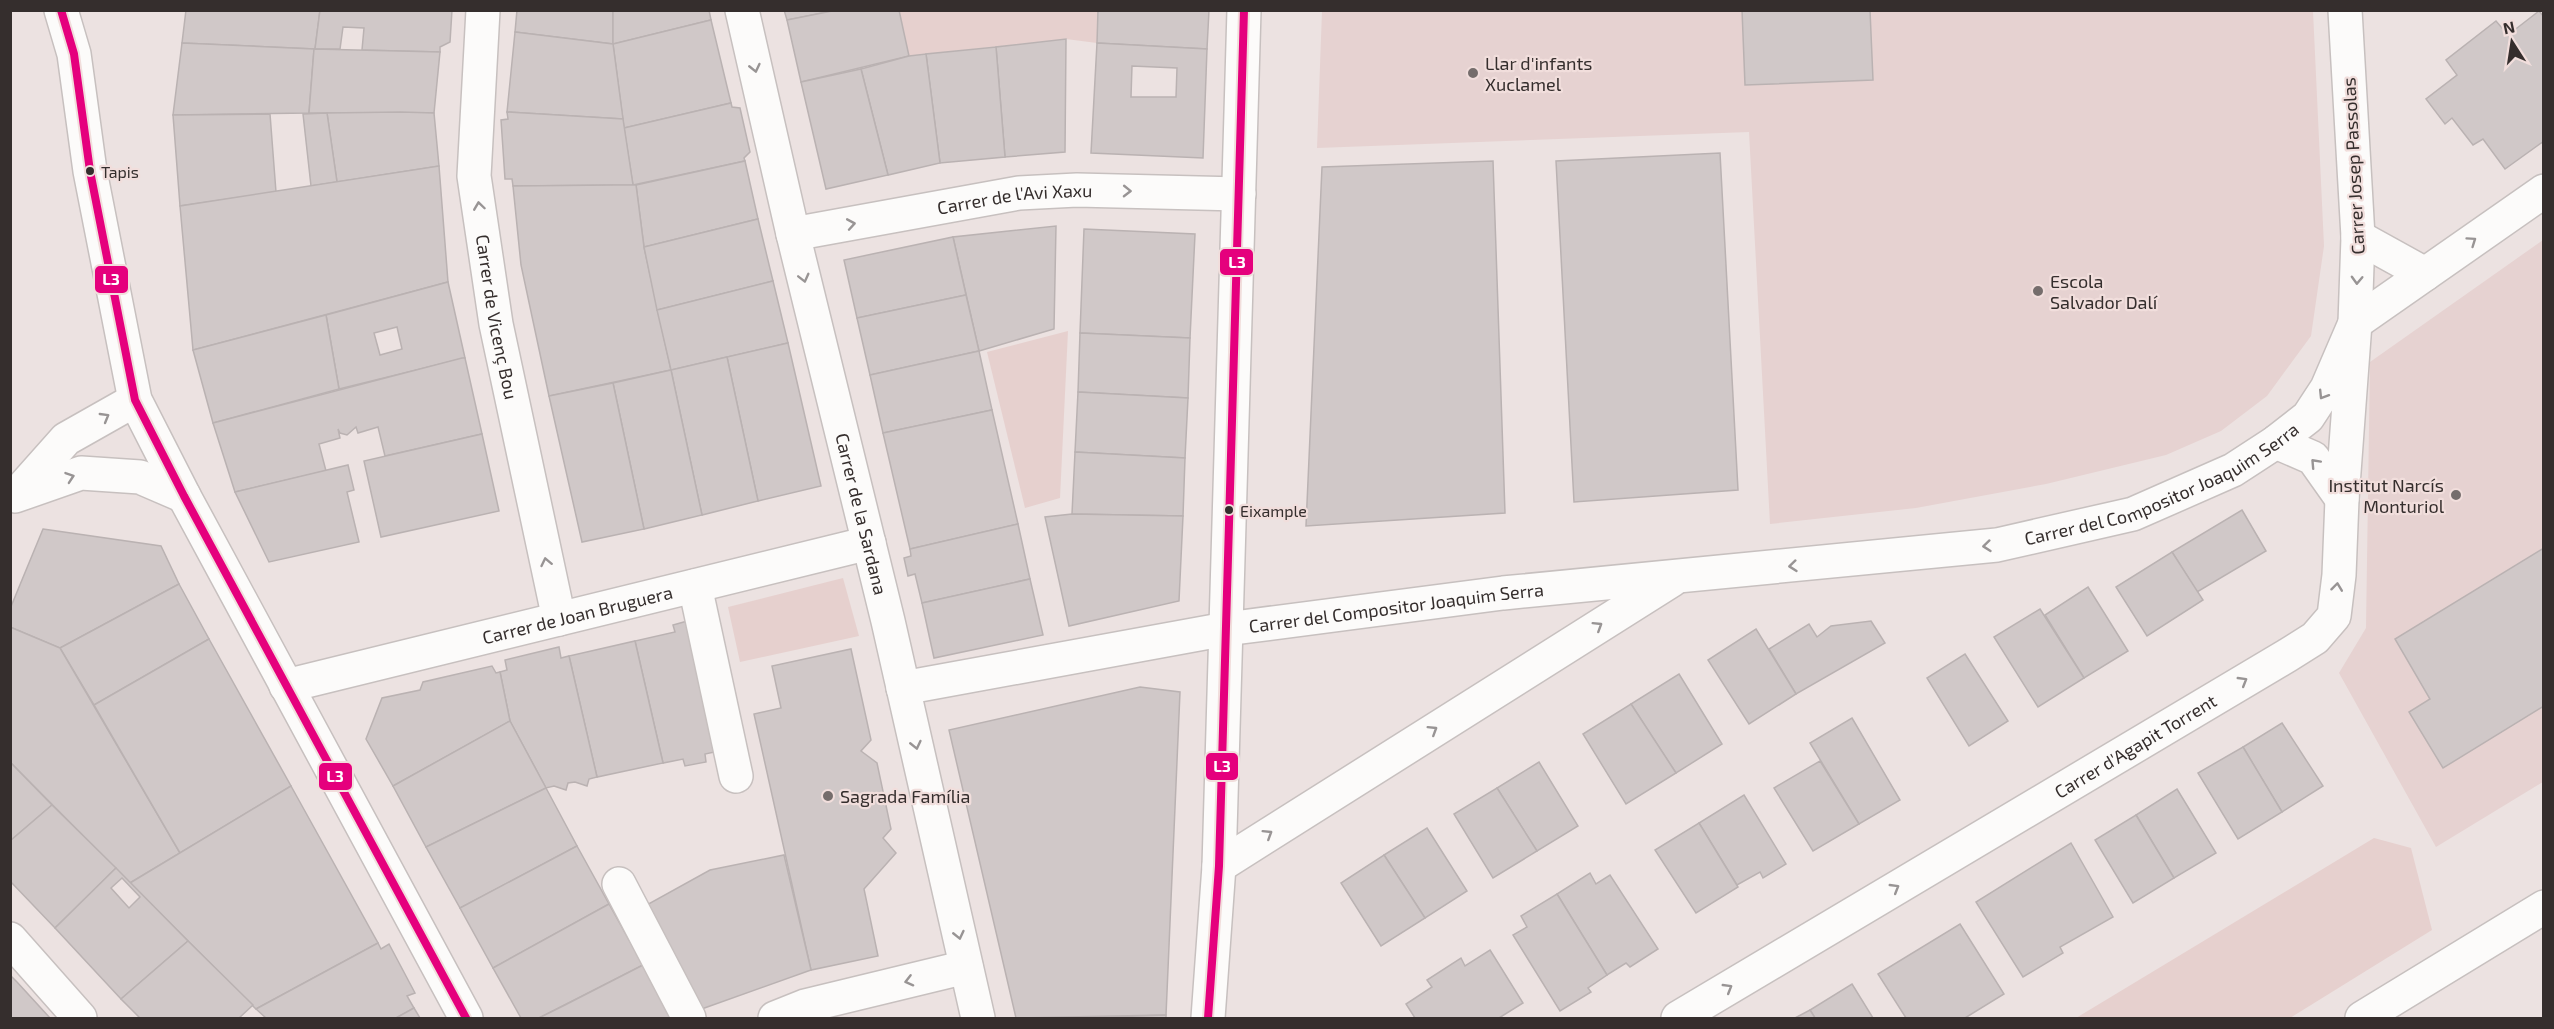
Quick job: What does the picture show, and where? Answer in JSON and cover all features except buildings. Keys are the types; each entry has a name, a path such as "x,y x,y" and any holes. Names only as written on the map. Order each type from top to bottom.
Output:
{"street":[{"path":"62,10 74,54 90,171 135,400 184,496 466,1018"},
{"path":"74,10 74,54"},
{"name":"Carrer de Vicenç Bou","path":"483,10 474,176 496,324 559,619"},
{"name":"Carrer de la Sardana","path":"742,10 793,234 903,688 978,1018"},
{"path":"1208,1018 1219,866 1244,10"},
{"name":"Carrer Josep Passolas","path":"2345,10 2358,237 2355,322"},
{"name":"Carrer de l'Avi Xaxu","path":"793,234 1019,193 1077,190 1239,194"},
{"path":"2355,322 2544,191"},
{"path":"2358,237 2425,274"},
{"name":"Carrer del Compositor Joaquim Serra","path":"903,688 1226,629 1503,593 1997,545 2133,514 2233,470 2276,442 2308,417 2327,388 2355,322"},
{"name":"Carrer d'Agapit Torrent","path":"1678,1018 2315,638 2334,616 2339,574 2355,322"},
{"path":"13,501 66,439 135,400"},
{"path":"2276,442 2313,458 2342,499"},
{"path":"13,501 81,473 140,477 184,496"},
{"name":"Carrer de Joan Bruguera","path":"286,686 869,543"},
{"name":"Carrer del Compositor Joaquim Serra","path":"1219,866 1677,577"},
{"path":"695,586 736,776"},
{"path":"619,885 689,1018"},
{"path":"2362,1018 2544,907"},
{"path":"10,939 80,1018"},
{"path":"775,1018 806,1012 966,967"}],"shaded area":[{"path":"899,11 1098,11 1097,43 1066,39 909,56"},
{"name":"Escola Salvador Dalí","path":"1322,11 2313,11 2324,246 2311,336 2267,396 2221,431 2166,455 2046,484 1916,508 1770,524 1749,132 1317,148"},
{"name":"Institut Narcís Monturiol","path":"2543,240 2543,782 2436,847 2339,673 2366,628 2370,362"},
{"path":"1068,331 1060,498 1025,508 987,352"},
{"path":"843,578 859,636 740,662 728,607"},
{"path":"2374,838 2411,848 2432,930 2290,1018 2076,1018"}],"transit line":[{"name":"L3","path":"61,10 74,54 90,171 135,400 184,496 466,1018"},
{"name":"L3","path":"1208,1018 1219,866 1244,10"}],"place":[{"name":"Llar d'infants Xuclamel","path":"1473,73"},
{"name":"Tapis","path":"90,171"},
{"name":"Escola Salvador Dalí","path":"2038,291"},
{"name":"Institut Narcís Monturiol","path":"2456,495"},
{"name":"Eixample","path":"1229,510"},
{"name":"Sagrada Família","path":"828,796"}]}
